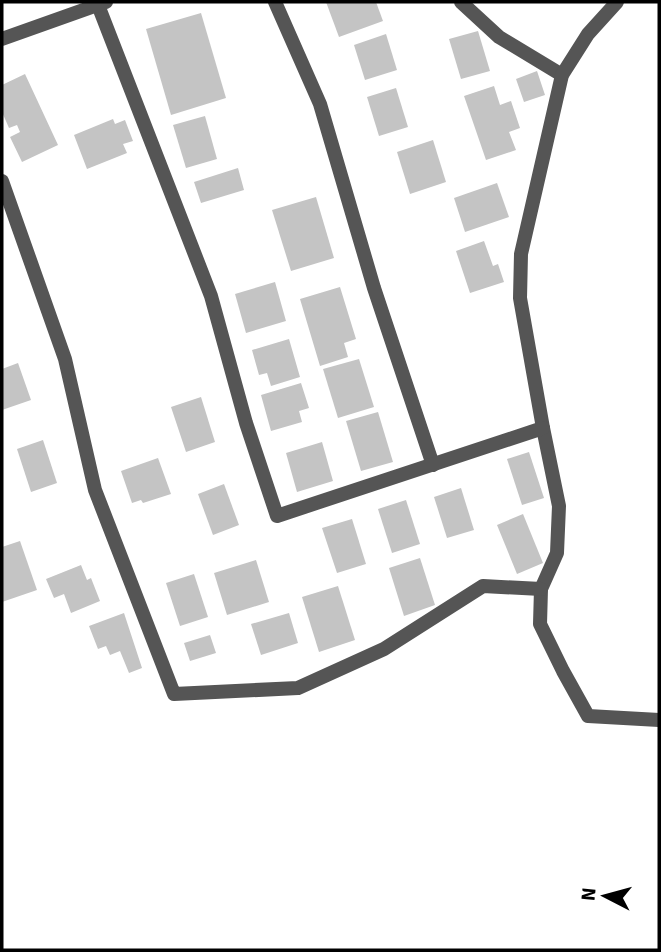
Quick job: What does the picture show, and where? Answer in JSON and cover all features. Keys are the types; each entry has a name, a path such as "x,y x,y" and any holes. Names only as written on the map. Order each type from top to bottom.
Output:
{"street":[{"path":"275,2 320,104 374,288 433,465"},
{"path":"461,2 499,37 562,75"},
{"path":"617,2 588,34 562,75 521,254 520,298 559,506 556,553 541,589 540,624 588,716 659,720"},
{"path":"2,39 103,3 211,296 246,424 277,516 543,428"},
{"path":"2,181 65,359 95,490 174,694 298,688 384,649 482,586 541,589"}],"building":[{"path":"326,2 376,2 383,21 339,37"},
{"path":"201,13 226,98 171,115 146,29"},
{"path":"478,31 490,71 461,79 449,39"},
{"path":"386,34 397,70 365,80 354,45"},
{"path":"537,71 545,95 524,102 516,79"},
{"path":"25,74 58,145 22,162 10,137 20,132 17,125 9,128 2,112 2,85"},
{"path":"494,86 500,105 511,101 520,128 509,132 516,150 486,160 464,96"},
{"path":"396,88 408,127 379,136 367,97"},
{"path":"205,116 217,159 186,168 173,125"},
{"path":"113,119 115,124 125,120 133,141 123,144 127,153 87,169 74,135"},
{"path":"433,140 446,182 410,194 397,152"},
{"path":"238,168 244,190 201,203 194,182"},
{"path":"497,183 509,217 465,232 454,198"},
{"path":"316,197 334,258 291,271 272,210"},
{"path":"484,241 493,266 498,264 504,282 470,293 456,251"},
{"path":"275,282 286,321 246,333 235,294"},
{"path":"340,287 356,339 344,343 348,357 320,366 300,299"},
{"path":"289,339 300,377 271,386 267,373 259,375 252,350"},
{"path":"359,359 374,407 338,418 323,369"},
{"path":"18,363 31,400 2,410 2,369"},
{"path":"301,383 309,408 299,411 302,422 271,431 261,395"},
{"path":"201,397 215,442 186,452 171,407"},
{"path":"378,412 393,462 361,471 346,421"},
{"path":"43,440 57,483 31,492 17,449"},
{"path":"322,442 333,481 297,492 286,453"},
{"path":"529,452 544,498 522,505 507,459"},
{"path":"158,458 171,494 143,503 141,500 132,503 121,471"},
{"path":"224,484 239,525 213,535 198,494"},
{"path":"461,488 474,530 447,538 434,497"},
{"path":"406,500 420,544 392,553 378,509"},
{"path":"523,514 543,563 517,574 497,525"},
{"path":"352,519 366,564 337,573 322,528"},
{"path":"20,541 37,590 2,602 2,547"},
{"path":"420,558 435,605 404,616 389,568"},
{"path":"256,560 269,602 227,615 214,573"},
{"path":"81,565 87,580 91,578 100,601 71,613 64,594 54,598 46,579"},
{"path":"194,574 208,617 180,626 166,583"},
{"path":"338,586 355,640 319,652 302,597"},
{"path":"124,613 142,668 129,673 120,651 110,655 106,646 98,649 89,626"},
{"path":"289,613 298,643 261,655 251,624"},
{"path":"210,635 216,653 190,661 184,643"}]}
